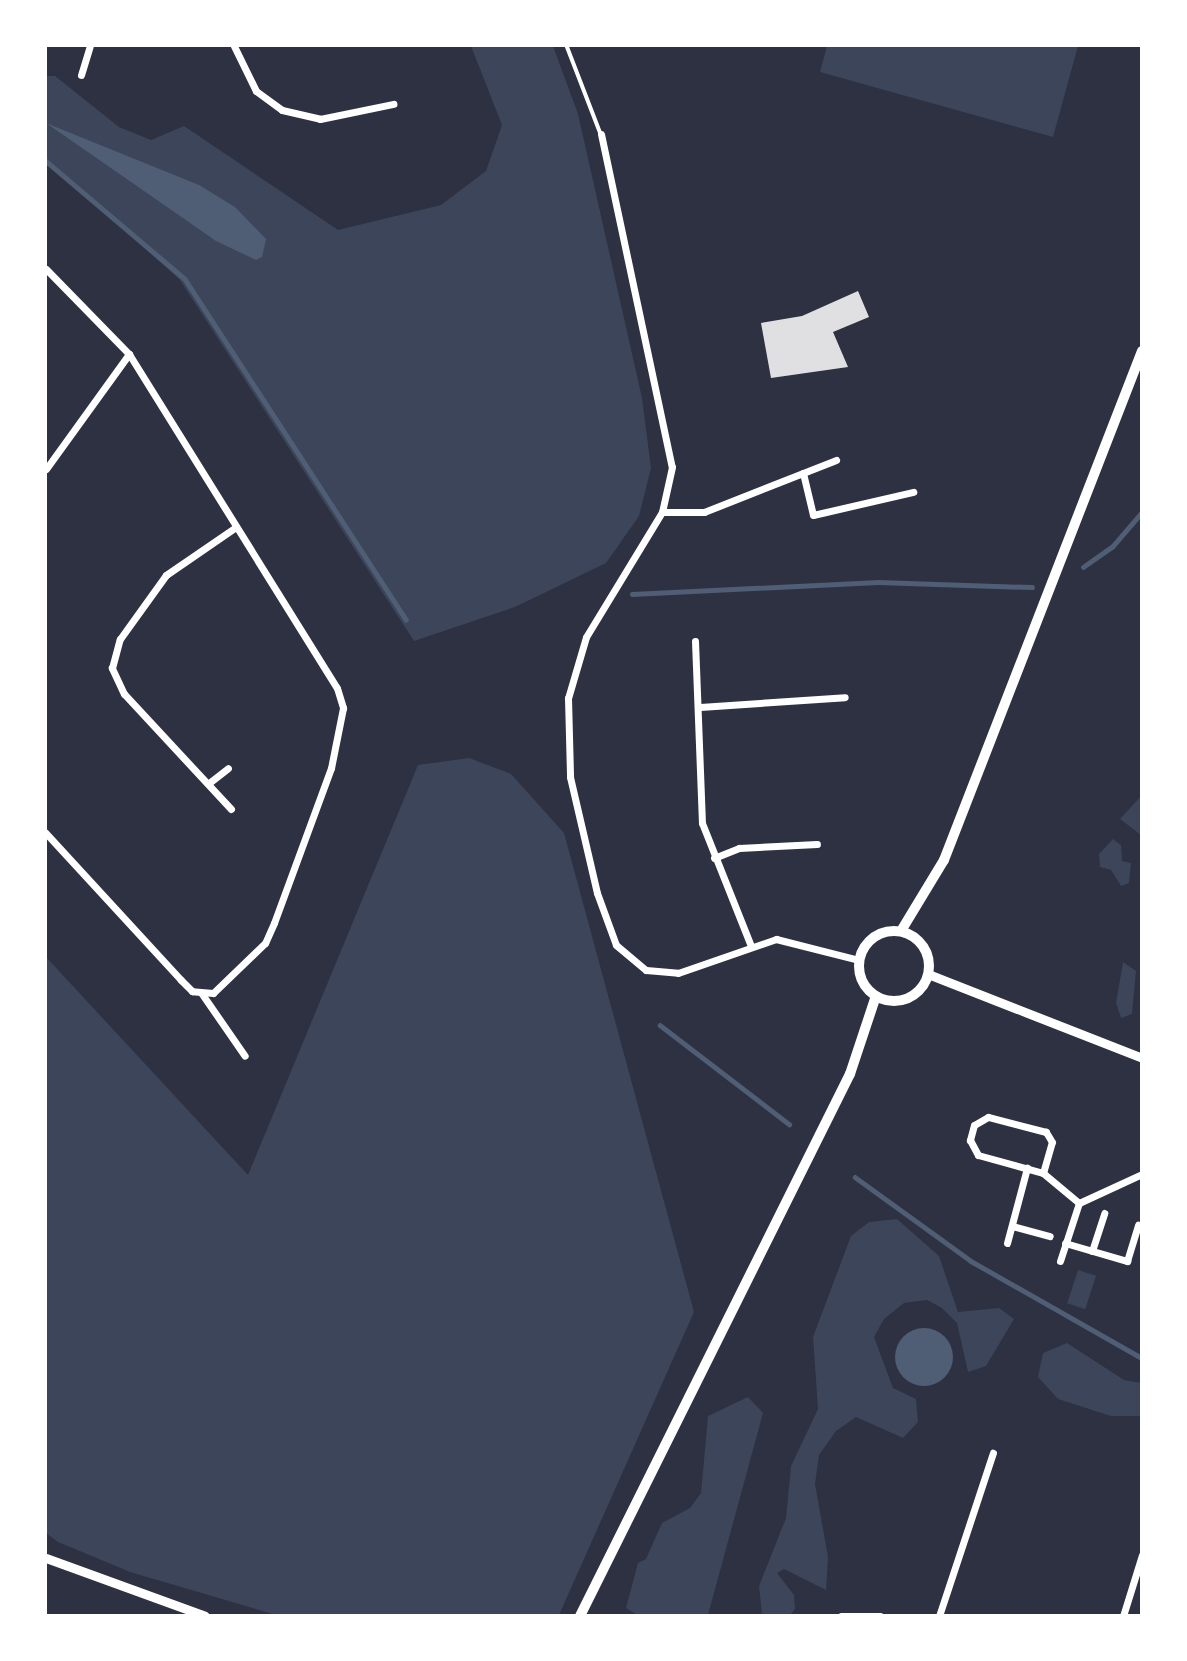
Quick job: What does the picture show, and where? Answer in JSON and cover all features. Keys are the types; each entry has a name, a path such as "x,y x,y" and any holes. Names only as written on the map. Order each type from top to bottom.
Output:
{"main road":[{"path":"901,931 920,942 928,974 908,998 876,996 862,981 859,960 870,940 901,931 944,860 1142,351"},
{"path":"580,1615 850,1074 876,996"}],"street":[{"path":"81,75 90,46"},
{"path":"234,46 256,91 282,110 320,119 393,104"},
{"path":"601,134 664,404 672,467 662,512 586,637 573,676 567,749 580,829 605,919 627,958 646,970 678,973 751,946 794,940 859,960"},
{"path":"46,269 129,354 337,688 343,733 265,943 222,986 202,994"},
{"path":"46,470 129,354"},
{"path":"662,512 704,512 836,460"},
{"path":"803,473 813,515 913,492"},
{"path":"230,809 209,783 124,694 112,667 120,639 166,575 236,527"},
{"path":"695,641 702,823 751,946"},
{"path":"699,707 845,697"},
{"path":"209,783 228,768"},
{"path":"46,833 181,980 202,994 245,1056"},
{"path":"714,858 739,848 817,844"},
{"path":"928,974 1142,1058"},
{"path":"1043,1172 1052,1142 1046,1132 988,1117 974,1125 970,1140 978,1155 1043,1172 1079,1203"},
{"path":"1007,1243 1027,1168"},
{"path":"1060,1261 1079,1203 1142,1174"},
{"path":"1091,1251 1104,1213"},
{"path":"1065,1243 1127,1261 1138,1225"},
{"path":"1012,1226 1050,1236"},
{"path":"939,1615 993,1453"},
{"path":"1123,1615 1142,1555"},
{"path":"46,1558 199,1615"},
{"path":"841,1615 880,1615"}],"lane":[{"path":"567,46 601,134"}],"shaded area":[{"path":"471,46 553,46 578,114 642,398 651,468 639,516 606,563 515,607 414,641 180,280 46,160 46,76 55,76 119,127 151,140 184,126 338,230 441,205 486,171 502,125"},
{"path":"827,46 1078,46 1053,137 820,72"},
{"path":"46,123 199,185 235,207 266,239 262,257 256,260 216,241"},
{"path":"469,758 511,774 564,833 694,1312 559,1615 276,1615 130,1572 58,1542 46,1533 46,957 248,1175 418,765"},
{"path":"1142,796 1141,835 1120,819"},
{"path":"1113,839 1121,845 1122,861 1131,863 1129,883 1121,886 1111,870 1100,867 1099,854"},
{"path":"1123,962 1136,971 1132,1014 1121,1018 1116,1003"},
{"path":"897,1219 939,1256 958,1312 999,1308 1014,1319 986,1366 968,1372 957,1323 942,1308 927,1300 904,1303 884,1319 874,1337 893,1388 916,1399 918,1422 903,1438 856,1417 836,1431 819,1455 815,1484 828,1557 826,1590 784,1569 777,1573 794,1595 795,1609 790,1615 762,1615 759,1586 786,1518 791,1466 818,1409 813,1337 851,1236 869,1222"},
{"path":"1078,1270 1096,1276 1085,1309 1067,1303"},
{"path":"918,1328 930,1328 945,1336 953,1351 953,1363 945,1378 930,1386 918,1386 903,1378 895,1363 895,1351 903,1336"},
{"path":"1067,1343 1124,1380 1141,1383 1141,1416 1111,1416 1058,1399 1038,1377 1043,1353"},
{"path":"748,1397 763,1413 708,1615 637,1615 626,1608 638,1563 646,1559 662,1523 690,1508 701,1493 708,1416"}],"building":[{"path":"858,291 869,317 833,332 848,367 771,378 761,323 802,316"}],"waterway":[{"path":"46,161 185,279 406,619"},
{"path":"1083,567 1112,547 1142,512"},
{"path":"632,594 878,582 1032,587"},
{"path":"660,1025 789,1124"},
{"path":"855,1177 971,1261 1142,1358"}]}
